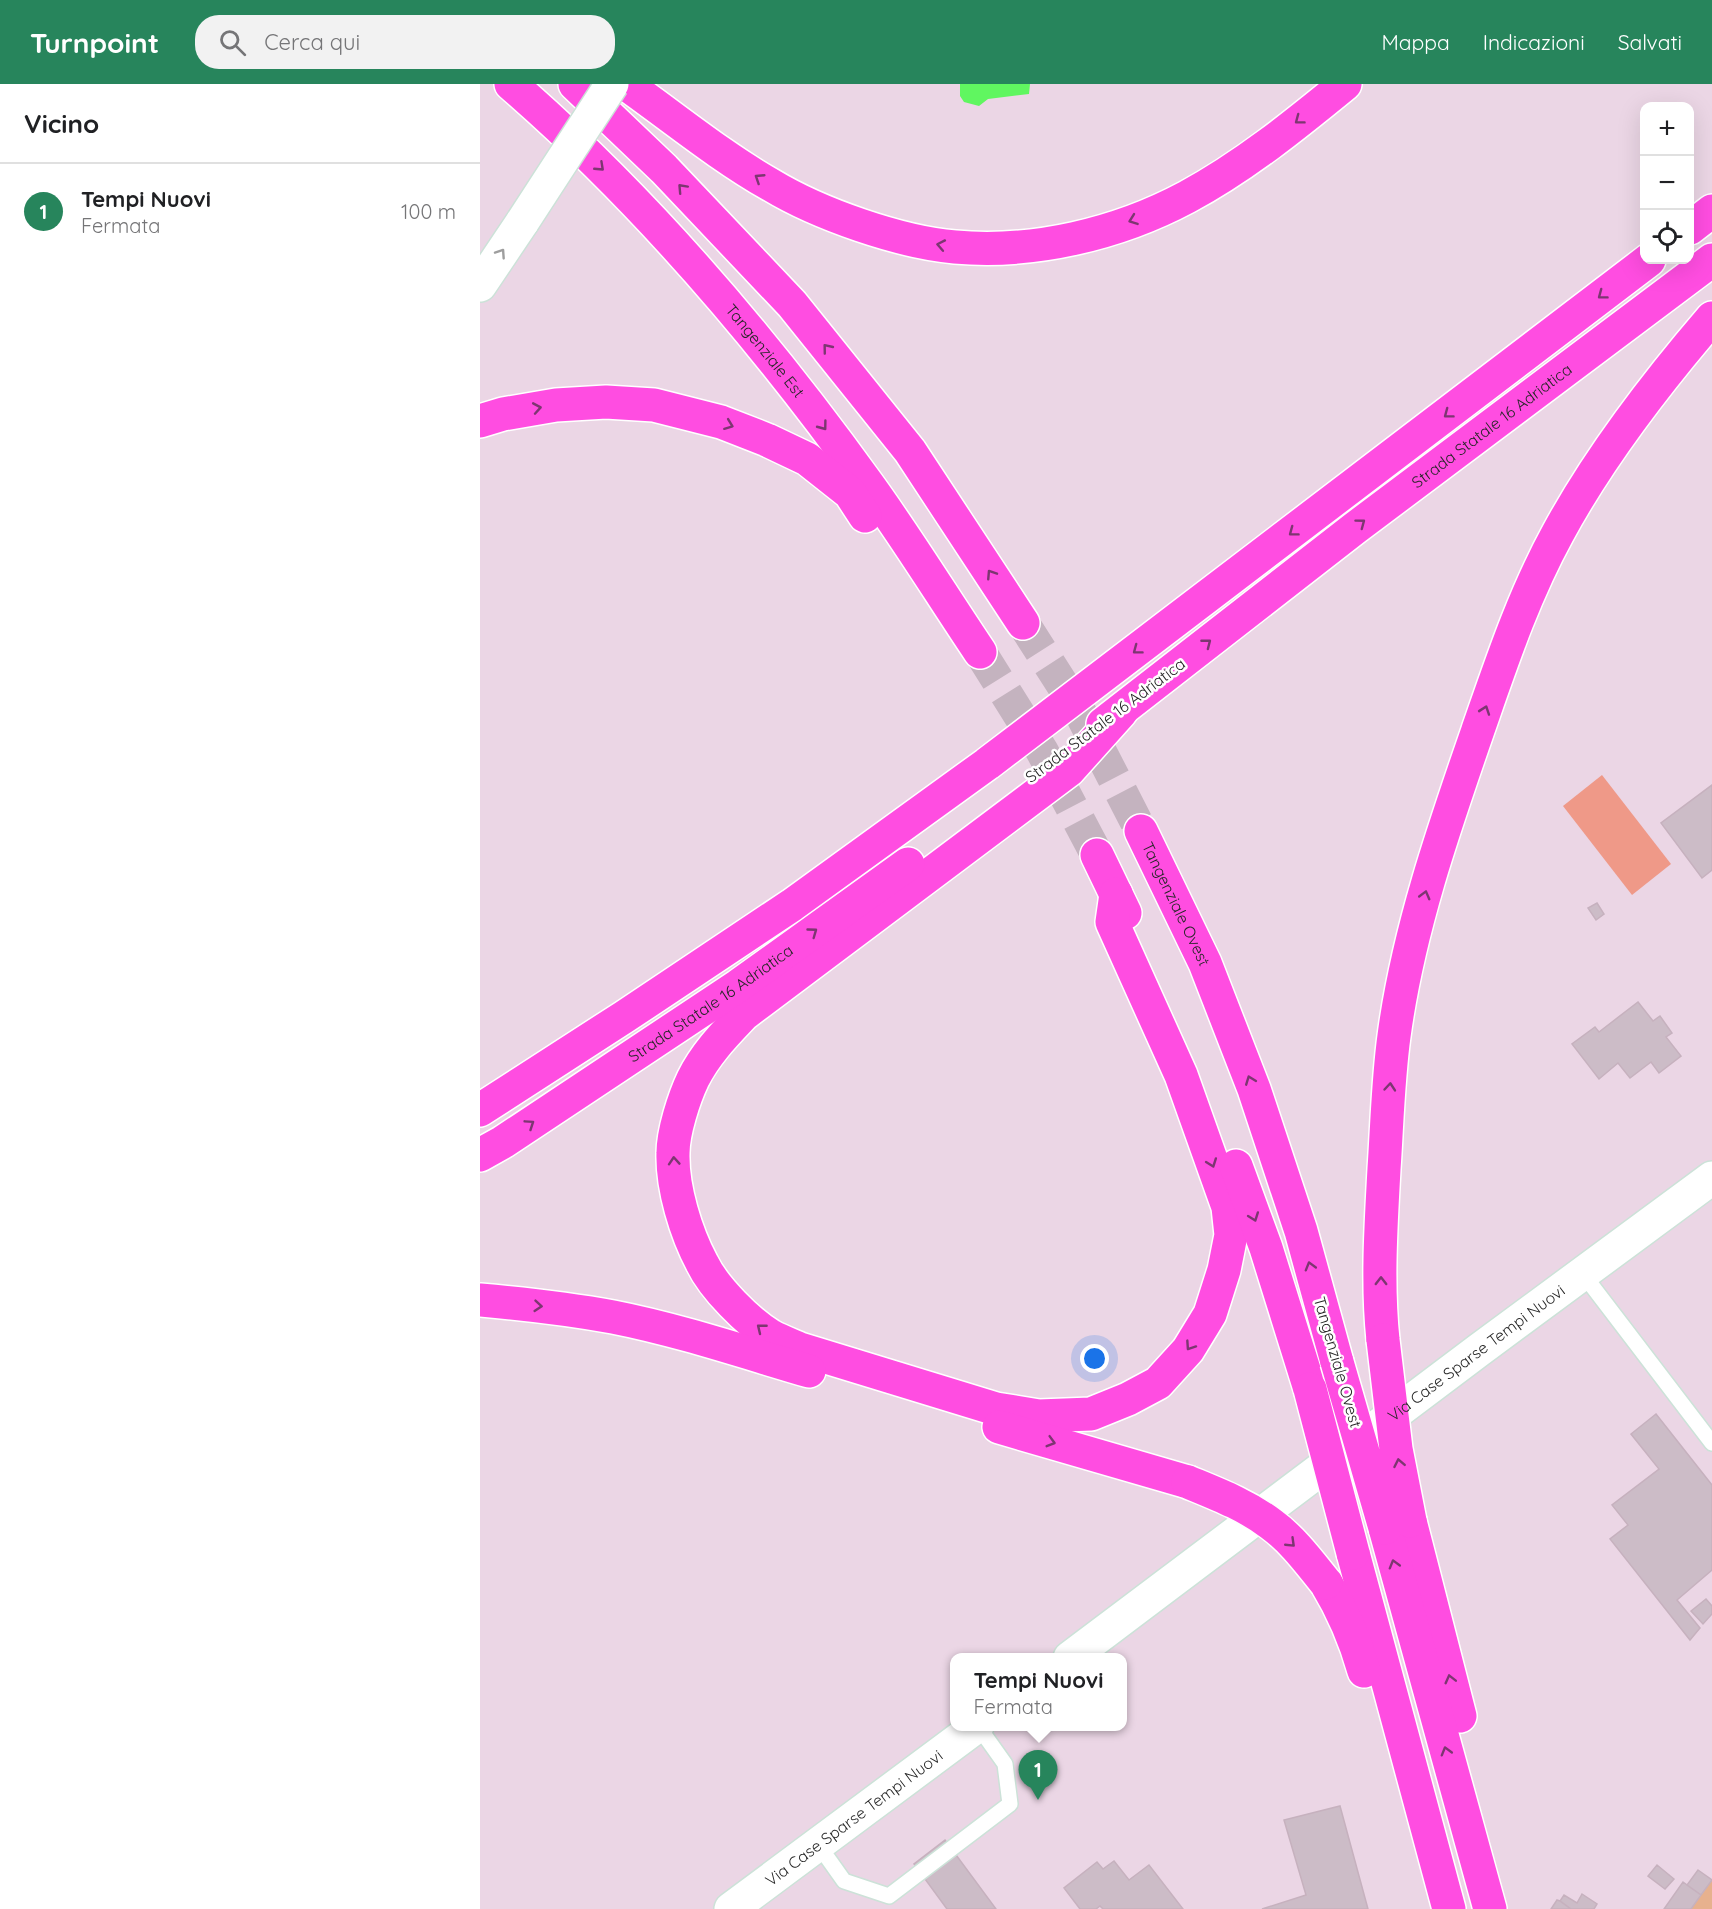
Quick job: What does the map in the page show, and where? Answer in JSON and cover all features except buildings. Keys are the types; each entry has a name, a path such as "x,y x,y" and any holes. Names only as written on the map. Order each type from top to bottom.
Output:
{"highway":[{"name":"Tangenziale Est","path":"480,421 503,414 555,405 606,402 654,405 721,422 767,440 807,459 850,493 954,643 980,652 869,486 741,319 615,181 511,84"},
{"path":"575,84 664,169 792,304 910,451 1023,623"},
{"path":"626,84 727,158 772,186 822,212 910,238 953,247 999,248 1094,234 1138,219 1185,198 1233,169 1345,84"},
{"path":"1694,224 1712,211"},
{"name":"Strada Statale 16 Adriatica","path":"480,1155 738,986 1121,711 1355,528 1712,260"},
{"path":"480,1110 792,905 968,778 1644,264"},
{"path":"1397,1525 1396,1449 1381,1317 1381,1218 1394,1037 1408,962 1433,867 1462,774 1527,593 1558,531 1604,457 1689,344 1712,318"},
{"path":"1116,894 1112,922 1181,1075 1228,1207 1231,1235 1224,1270 1210,1314 1188,1350 1158,1383 1128,1399 1091,1414 1039,1416 996,1408 800,1349 770,1335 744,1314 719,1288 702,1265 688,1231 677,1193 673,1153 680,1115 693,1079 713,1046 744,1014 1069,770 1121,711"},
{"path":"480,1084 594,1018 759,902 919,795 968,778"},
{"name":"Tangenziale Ovest","path":"1141,831 1205,963 1254,1089 1301,1231 1338,1362 1397,1525 1489,1904"},
{"name":"Tangenziale Ovest","path":"1097,855 1200,1068 1266,1248 1310,1389 1449,1909"},
{"path":"480,1300 548,1306 670,1330 1188,1482 1224,1497 1272,1525 1298,1549 1326,1582 1342,1609 1357,1645 1430,1909"}],"street":[{"path":"480,285 612,84"},
{"name":"Via Case Sparse Tempi Nuovi","path":"1077,1653 1712,1178"},
{"name":"Via Case Sparse Tempi Nuovi","path":"731,1909 970,1731"}],"lane":[{"path":"1582,1274 1712,1443"},
{"path":"817,1843 844,1881 889,1896 1010,1804 1005,1764 981,1731"}],"shaded area":[{"path":"960,84 1030,84 1029,94 988,99 979,106 964,102 960,96"},
{"path":"1602,775 1671,864 1632,895 1563,806"},
{"path":"1712,1880 1712,1909 1691,1909"}],"tunnel":[{"path":"1023,623 1080,712 1141,831"},
{"path":"980,652 1042,751 1097,855"}],"place":[{"name":"Tempi Nuovi","path":"1038,1800"}]}
